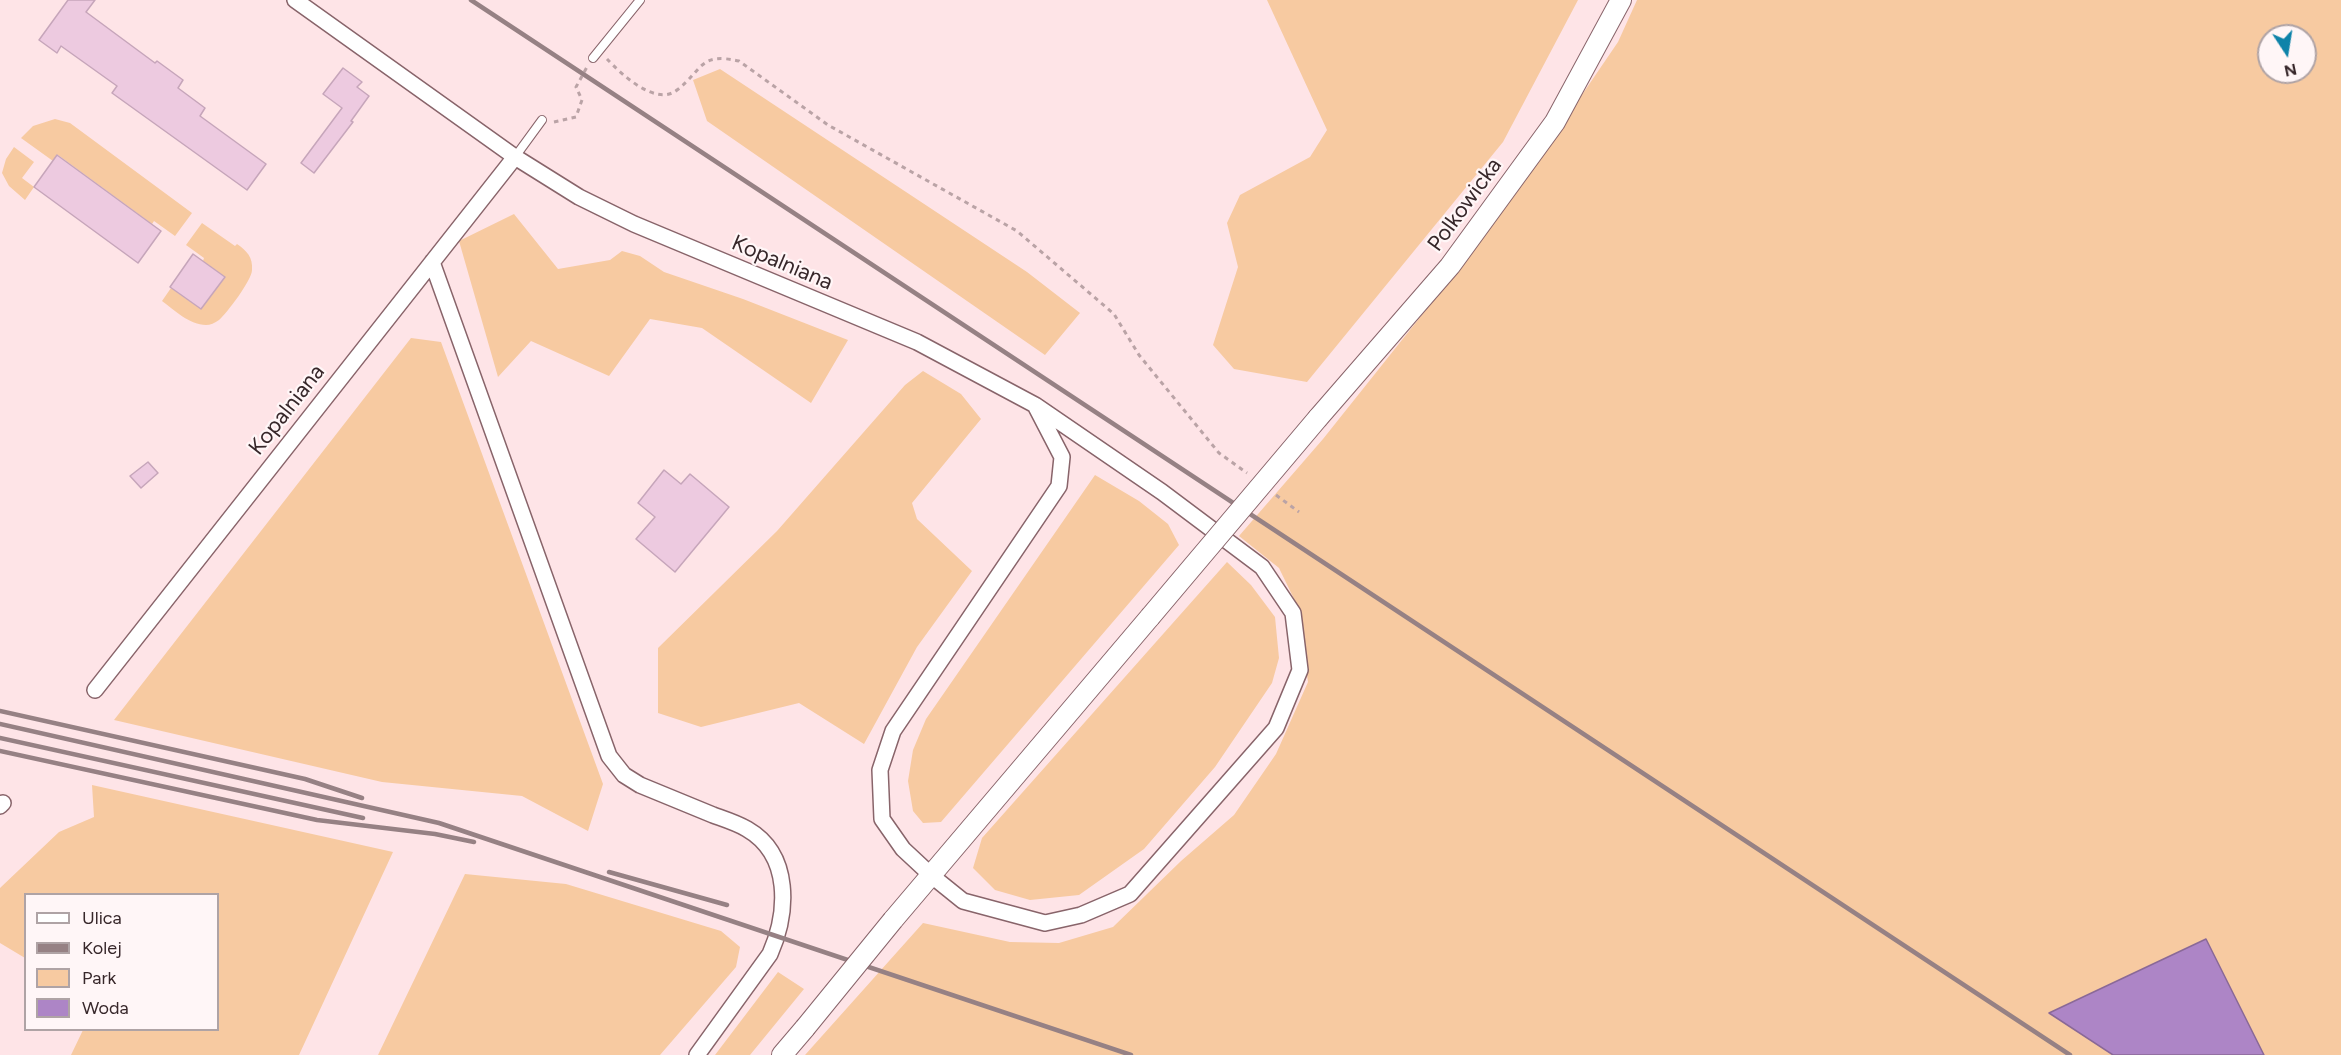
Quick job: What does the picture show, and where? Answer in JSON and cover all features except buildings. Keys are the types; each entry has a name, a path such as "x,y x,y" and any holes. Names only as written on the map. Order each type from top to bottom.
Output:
{"main road":[{"name":"Polkowicka","path":"782,1055 893,920 1318,418 1450,266 1555,122 1621,0"}],"street":[{"name":"Kopalniana","path":"295,0 515,157 579,197 613,214 878,328 917,342 1035,405 1162,492 1262,567 1293,613 1300,670 1276,728 1130,894 1081,915 1045,923 963,901 932,876 903,849 882,819 879,770 893,731 1059,486 1062,457 1035,405"},
{"name":"Kopalniana","path":"95,690 515,157"},
{"path":"432,262 609,756 624,775 640,785 748,829 771,849 782,877 784,905 770,954 698,1055"}],"lane":[{"path":"593,58 639,0"},
{"path":"515,157 540,123"}],"path":[{"path":"599,51 624,78 658,95 676,92 702,64 722,57 739,61 828,125 1017,231 1114,314 1139,355 1220,453 1255,479"},
{"path":"540,123 576,117 582,100 576,87 593,58"},
{"path":"1272,492 1299,512"}],"green space":[{"path":"1267,0 1578,0 1503,142 1307,382 1234,369 1213,345 1238,267 1227,223 1240,195 1310,157 1327,130"},
{"path":"1637,0 2341,0 2341,1055 805,1055 923,923 1010,942 1059,943 1113,927 1181,861 1234,815 1276,754 1308,682 1296,603 1279,568 1239,536 1323,439 1445,286 1532,168 1618,42"},
{"path":"720,69 1027,272 1080,313 1045,355 707,121 693,80"},
{"path":"55,119 70,123 192,213 175,236 154,221 152,224 58,155 53,161 21,138 33,126"},
{"path":"14,147 34,162 22,178 34,187 25,200 9,186 2,173 6,159"},
{"path":"514,214 558,269 610,260 622,251 640,256 664,272 743,299 848,340 811,403 702,328 650,319 609,376 531,341 498,377 459,241"},
{"path":"202,223 235,246 237,244 244,249 252,265 251,275 233,304 219,320 206,325 188,320 162,301 171,288 201,309 225,277 186,245"},
{"path":"411,338 441,342 603,784 588,831 522,796 382,782 114,720"},
{"path":"923,371 961,394 981,419 912,503 917,519 972,571 917,647 864,744 799,703 701,727 658,713 658,648 777,531 905,385"},
{"path":"1095,475 1139,501 1168,524 1179,545 941,822 923,823 913,811 908,781 913,750 926,719"},
{"path":"1227,562 1251,585 1275,617 1279,658 1272,683 1215,767 1144,849 1079,895 1030,900 995,890 973,868 982,838"},
{"path":"92,785 393,852 299,1055 71,1055 83,1031 219,1031 219,893 24,893 24,957 0,943 0,888 59,832 94,817"},
{"path":"465,874 566,884 721,931 740,947 736,967 660,1055 378,1055"},
{"path":"778,972 804,989 750,1055 715,1055"}],"water":[{"path":"2206,939 2264,1055 2113,1055 2049,1013"}],"railway":[{"path":"471,0 2070,1055"},
{"path":"0,711 305,779 362,798"},
{"path":"0,724 439,823 1131,1055"},
{"path":"0,738 363,818"},
{"path":"0,751 317,820 435,834 474,842"},
{"path":"609,872 727,905"}]}
